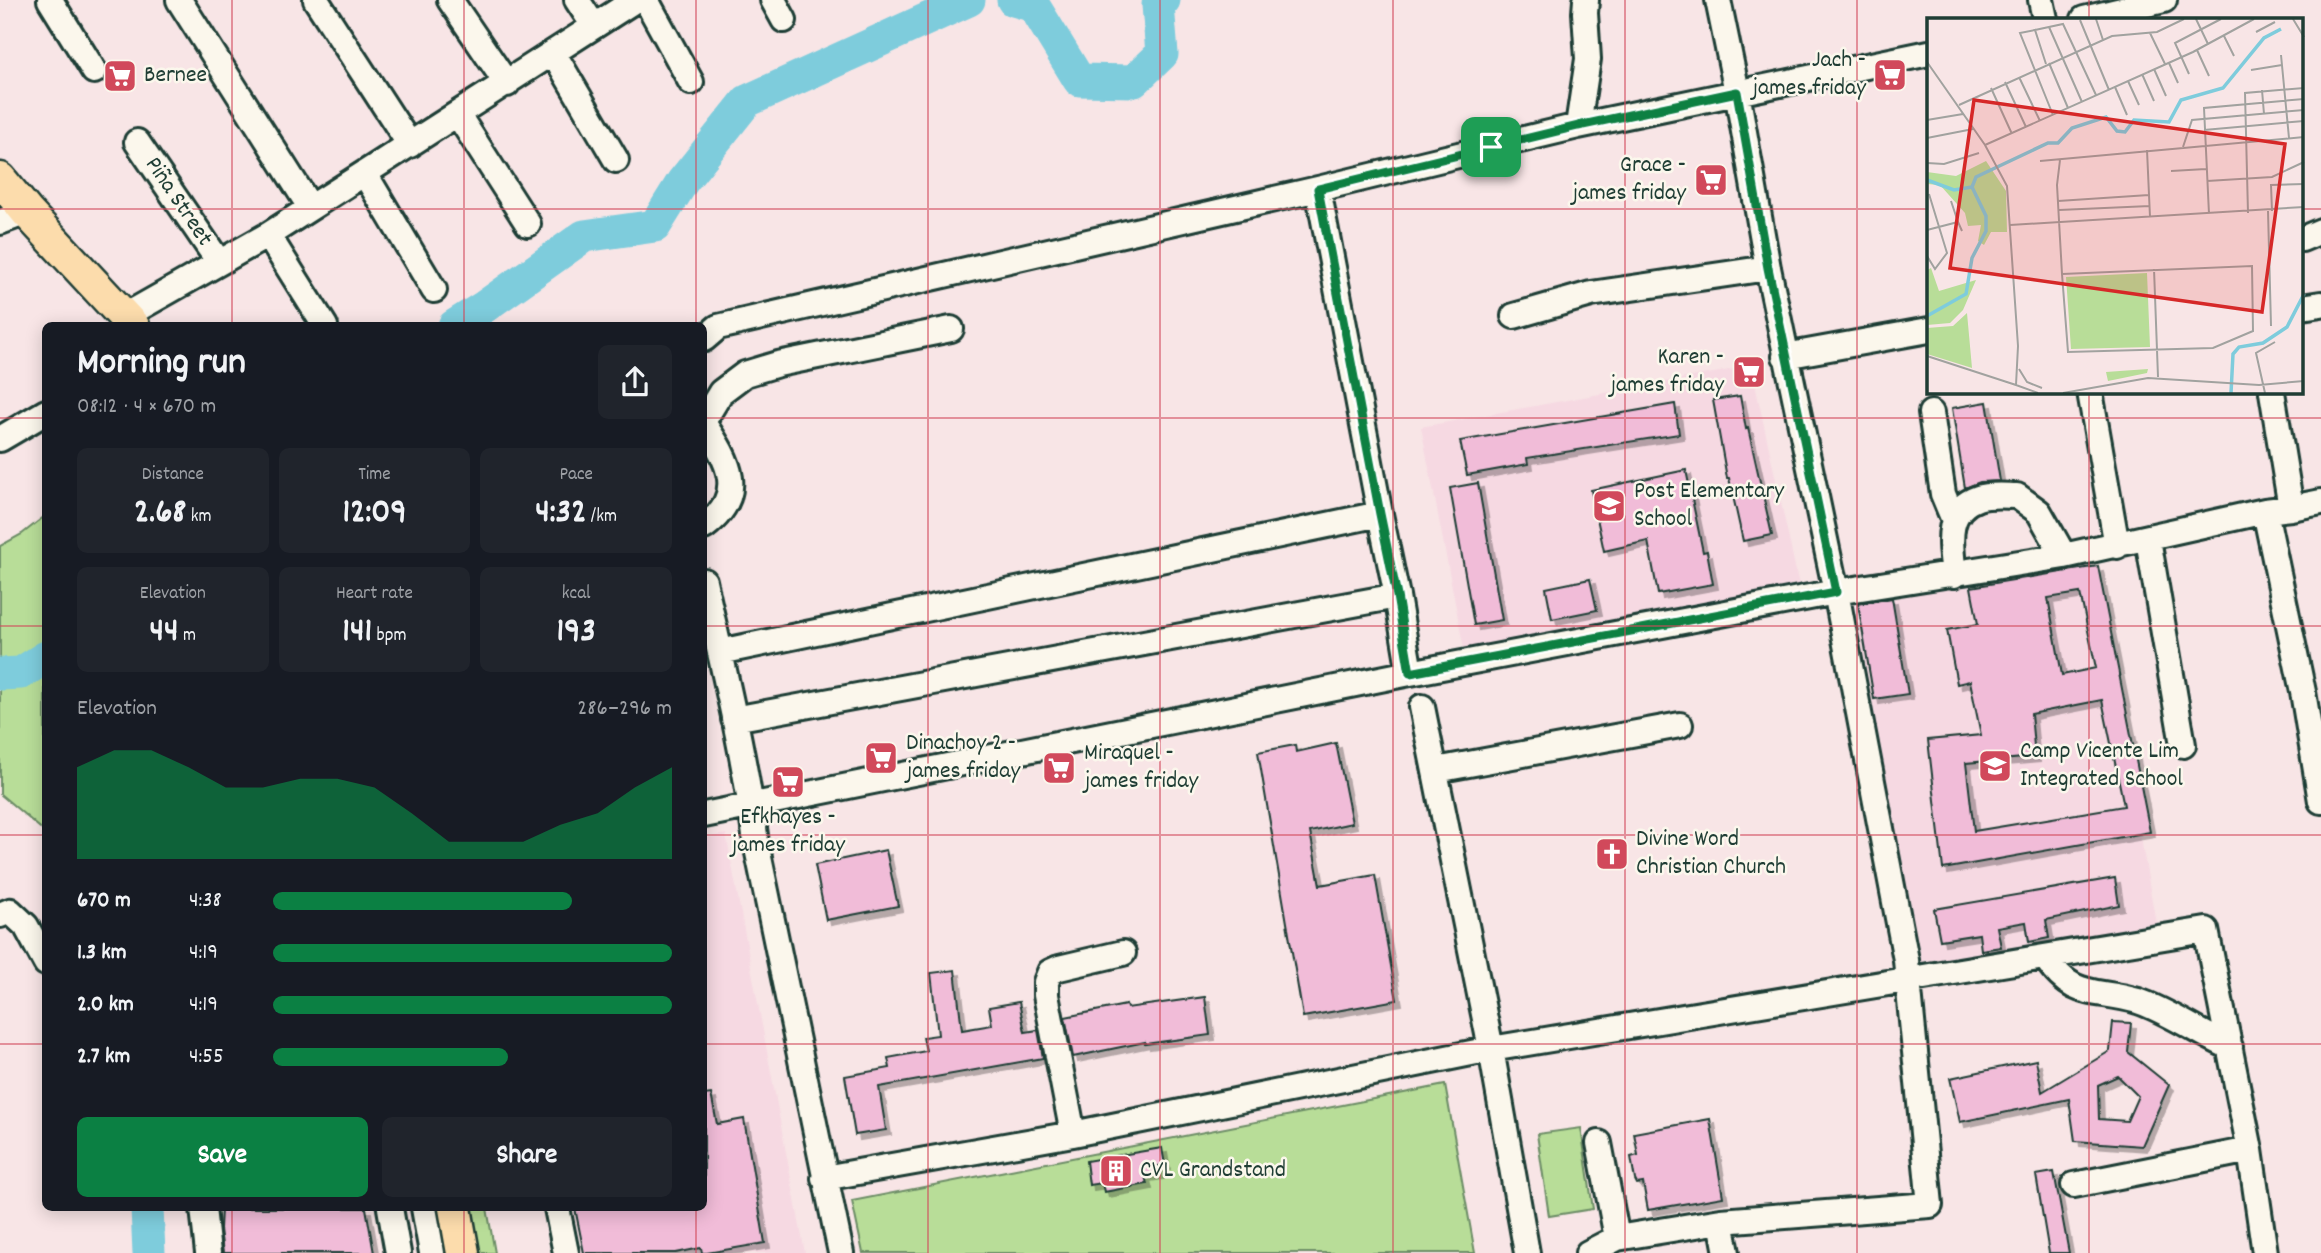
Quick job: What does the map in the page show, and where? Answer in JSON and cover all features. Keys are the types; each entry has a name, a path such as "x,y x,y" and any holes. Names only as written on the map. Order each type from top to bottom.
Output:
{"main road":[{"path":"0,179 13,217 129,321"},
{"path":"455,1211 463,1253"}],"street":[{"path":"50,0 93,71"},
{"path":"179,0 310,208"},
{"path":"316,0 410,145"},
{"path":"450,0 507,84"},
{"path":"577,0 594,26"},
{"path":"129,321 219,262 268,235 507,84 635,0"},
{"path":"646,0 691,82"},
{"path":"1578,126 1588,59 1585,13 1587,0"},
{"path":"1588,1253 1618,1238 1721,1221 1930,1205 1909,979 1836,592 1768,268 1718,0"},
{"path":"2040,0 2045,18"},
{"path":"2088,18 2164,0"},
{"path":"707,336 718,327 1318,189 1578,126 1927,53"},
{"path":"554,54 616,160"},
{"path":"458,115 528,224"},
{"name":"Piña Street","path":"137,142 219,262"},
{"path":"365,174 434,290"},
{"path":"1318,189 1410,673"},
{"path":"2304,238 2321,232"},
{"path":"268,235 322,322"},
{"path":"1514,316 1591,293 1768,268"},
{"path":"707,417 721,392 745,374 778,364 951,329"},
{"path":"1786,356 1927,330"},
{"path":"2090,394 2116,546"},
{"path":"2272,394 2291,509"},
{"path":"1931,413 1943,494 1953,518 1950,539 1954,575"},
{"path":"0,439 42,414"},
{"path":"707,427 721,450 731,484 730,499 717,517 707,525"},
{"path":"1953,518 1979,498 2017,496 2039,512 2064,556"},
{"path":"707,814 1410,673 1836,592 2064,556 2148,539 2265,510 2291,509 2321,502"},
{"path":"2265,510 2303,692 2321,801"},
{"path":"713,641 1380,514"},
{"path":"2148,539 2183,745"},
{"path":"734,719 1397,596"},
{"path":"707,601 713,641 734,719 756,843 841,1253"},
{"path":"1422,707 1491,1049 1527,1253"},
{"path":"1436,770 1680,725"},
{"path":"3,906 26,926 42,956"},
{"path":"824,1178 1073,1134 1491,1049 2206,930 2250,1150 2265,1253"},
{"path":"1073,1134 1045,982 1050,972 1059,968 1123,953"},
{"path":"2045,957 2058,976 2074,987 2138,1002 2230,1046"},
{"path":"1599,1143 1618,1238"},
{"path":"2074,1185 2250,1150"},
{"path":"203,1211 208,1253"},
{"path":"391,1211 398,1253"},
{"path":"425,1211 432,1253"},
{"path":"559,1211 566,1253"},
{"path":"1721,1221 1727,1253"}],"shaded area":[{"name":"Post Elementary School","path":"1751,366 1799,585 1465,654 1421,427"},
{"name":"Camp Vicente Lim Integrated School","path":"2092,563 2156,923 1898,969 1834,609"},
{"path":"726,834 805,1253 582,1253 574,1211 707,1211 707,837"}],"green space":[{"path":"42,518 42,829 0,794 0,546"},
{"path":"1445,1085 1475,1253 863,1253 852,1201"},
{"path":"1581,1128 1593,1209 1549,1216 1537,1134"},
{"path":"471,1211 488,1211 495,1253 478,1253"}],"building":[{"path":"1740,396 1772,535 1743,541 1727,478 1713,400"},
{"path":"1987,402 2000,481 1980,482 1965,488 1952,408"},
{"path":"1675,404 1679,434 1527,458 1528,464 1467,475 1460,441"},
{"path":"1686,470 1703,552 1707,551 1713,584 1658,594 1648,541 1604,551 1591,490"},
{"path":"1478,483 1502,620 1474,625 1450,488"},
{"path":"2098,566 2150,832 1943,869 1928,740 1981,735 1970,681 1957,684 1947,630 1978,624 1971,587","holes":["2080,593 2096,668 2062,675 2048,598","2102,700 2124,806 1974,831 1966,763 2035,757 2031,714"]},
{"path":"1590,579 1597,610 1552,619 1546,588"},
{"path":"1892,598 1908,694 1874,699 1858,604"},
{"path":"1336,743 1352,823 1310,832 1320,885 1375,875 1397,1000 1303,1017 1258,752 1295,745 1296,752"},
{"path":"886,850 898,906 826,920 815,865"},
{"path":"2115,878 2119,905 2046,920 2049,938 2029,942 2026,922 1997,927 2001,947 1981,950 1979,934 1940,940 1934,909"},
{"path":"955,970 962,1030 992,1025 989,1007 1019,1002 1025,1032 1038,1030 1043,1058 879,1087 886,1130 855,1135 845,1076 890,1068 888,1058 926,1051 923,1037 938,1035 931,973"},
{"path":"1205,997 1210,1035 1145,1042 1073,1057 1065,1017 1126,1005 1127,1008"},
{"path":"2113,1022 2131,1023 2128,1052 2169,1085 2142,1146 2075,1141 2069,1099 1960,1122 1950,1078 2036,1060 2042,1092 2110,1051","holes":["2118,1076 2138,1096 2127,1121 2099,1119 2098,1085"]},
{"path":"711,1094 717,1124 744,1119 765,1243 707,1253 702,1253 701,1248 676,1253 584,1253 576,1211 707,1211 707,1095"},
{"path":"1710,1119 1723,1197 1648,1210 1643,1183 1637,1184 1635,1180 1631,1157 1638,1155 1634,1133"},
{"path":"1162,1148 1165,1165 1158,1166 1159,1174 1145,1176 1147,1184 1104,1192 1102,1183 1089,1185 1086,1161"},
{"path":"2054,1172 2069,1253 2049,1253 2036,1175"},
{"path":"221,1211 367,1211 374,1253 223,1253"}],"waterway":[{"path":"460,322 584,236 655,226 683,181 747,101 969,0"},
{"path":"1013,0 1034,6 1079,80 1134,81 1162,54 1158,5 1164,0"},
{"path":"0,674 21,673 42,660"},
{"path":"147,1211 149,1253"}],"place":[{"name":"Jach - james friday","path":"1890,75"},
{"name":"Bernee","path":"120,76"},
{"name":"Grace - james friday","path":"1711,180"},
{"name":"Karen - james friday","path":"1749,372"},
{"name":"Post Elementary School","path":"1609,506"},
{"name":"Dinachoy 2 - james friday","path":"881,758"},
{"name":"Camp Vicente Lim Integrated School","path":"1995,766"},
{"name":"Miraquel - james friday","path":"1059,768"},
{"name":"Efkhayes - james friday","path":"788,782"},
{"name":"Divine Word Christian Church","path":"1612,854"},
{"name":"CVL Grandstand","path":"1116,1171"}],"route":[{"path":"1737,92 1768,268 1836,592 1410,673 1318,189 1491,147 1737,92"}]}
